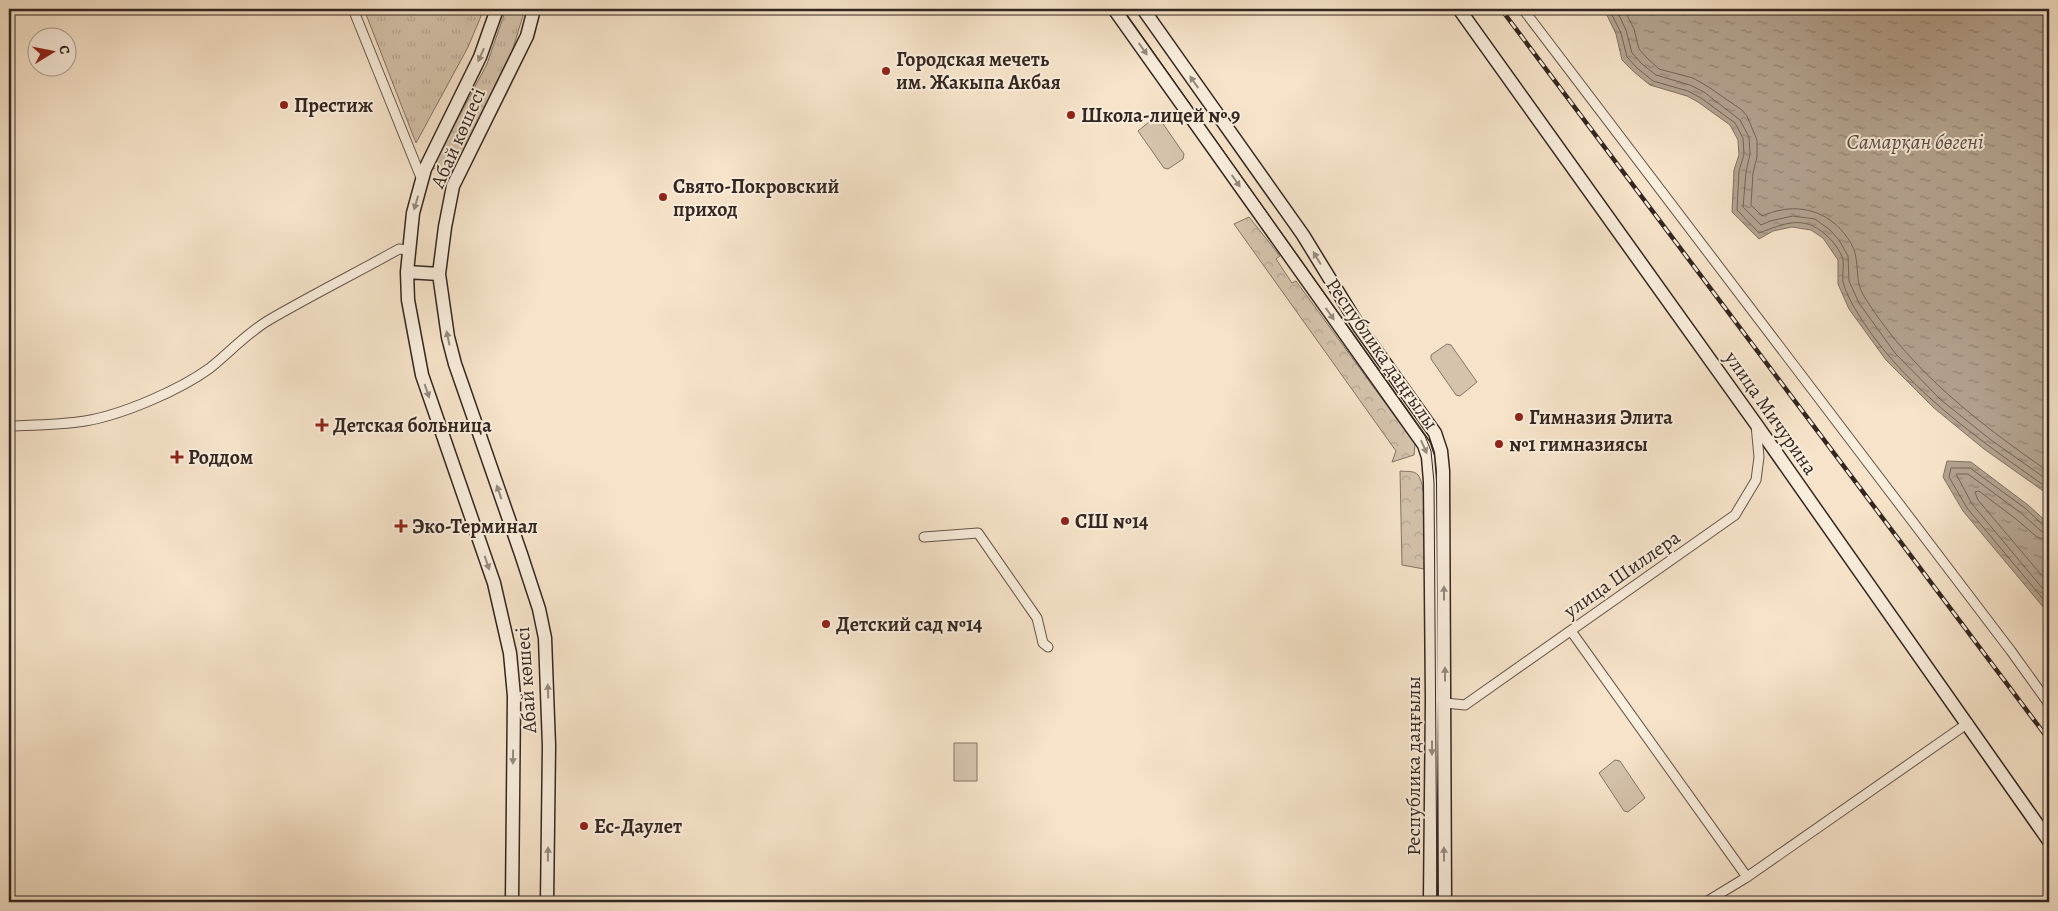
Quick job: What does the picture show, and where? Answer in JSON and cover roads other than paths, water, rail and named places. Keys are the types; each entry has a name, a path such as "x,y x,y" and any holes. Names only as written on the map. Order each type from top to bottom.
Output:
{"main road":[{"name":"Абай көшесі","path":"497,9 480,57 425,169 413,213 407,272 408,300 422,375 494,583 510,653 514,696 512,902"},
{"name":"Абай көшесі","path":"534,9 527,36 454,186 445,228 439,274 448,337 455,364 521,554 539,609 545,638 549,746 547,902"},
{"name":"Республика даңғылы","path":"1114,9 1424,445 1428,457 1430,481 1432,699 1430,902"},
{"name":"Республика даңғылы","path":"1143,9 1303,235 1360,328 1435,433 1443,471 1445,902"},
{"name":"улица Мичурина","path":"1459,9 1756,424 1968,723 2049,841"},
{"path":"407,272 439,274"}],"street":[{"path":"353,9 422,180"},
{"path":"1524,9 2011,651 2049,704"},
{"path":"9,426 83,421 105,417 160,395 210,368 247,335 268,321 399,248 410,250"},
{"name":"улица Шиллера","path":"1445,704 1465,705 1735,515 1756,480 1758,457 1756,424"},
{"path":"924,537 978,533 1037,618 1043,643 1048,647"},
{"path":"1571,631 1747,878"},
{"path":"1706,902 1747,878 1968,723"}],"water":[{"name":"Самарқан бөгені","path":"1604,9 2049,9 2049,495 1984,449 1934,408 1886,360 1849,309 1838,284 1838,260 1823,238 1811,230 1792,227 1773,231 1759,239 1732,212 1734,170 1739,155 1738,140 1730,125 1698,102 1687,96 1650,85 1634,72 1622,60 1616,34"},
{"path":"1947,461 1971,462 2028,505 2049,524 2049,614 1963,511 1943,477"}],"tram line":[{"path":"1123,9 1425,436 1431,451 1434,482 1437,902"}],"railway":[{"path":"1501,9 2049,740"}],"place":[{"name":"Городская мечеть им. Жакыпа Акбая","path":"886,71"},
{"name":"Престиж","path":"284,105"},
{"name":"Школа-лицей № 9","path":"1071,115"},
{"name":"Свято-Покровский приход","path":"663,197"},
{"name":"Гимназия Элита","path":"1519,417"},
{"name":"Детская больница","path":"322,425"},
{"name":"№1 гимназиясы","path":"1499,444"},
{"name":"Роддом","path":"177,457"},
{"name":"СШ №14","path":"1065,521"},
{"name":"Эко-Терминал","path":"401,526"},
{"name":"Детский сад №14","path":"826,624"},
{"name":"Ес-Даулет","path":"584,826"}]}
